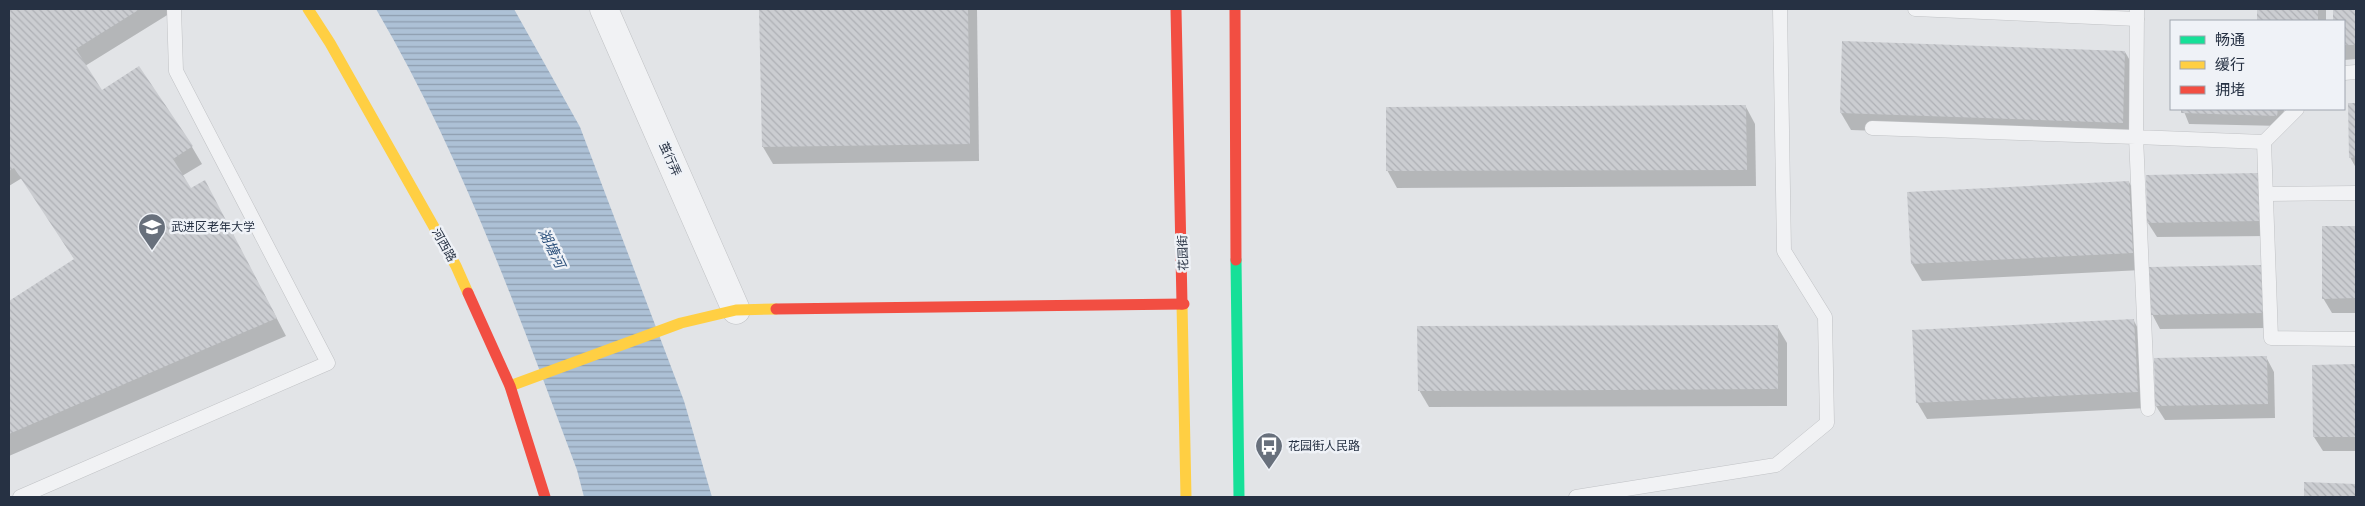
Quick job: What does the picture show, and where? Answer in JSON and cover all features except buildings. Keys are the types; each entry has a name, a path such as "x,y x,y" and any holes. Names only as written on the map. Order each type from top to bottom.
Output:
{"street":[{"name":"河西路","path":"308,9 330,43 456,266 510,386 545,497"},
{"name":"茧行弄","path":"604,9 736,310"},
{"name":"花园街","path":"1176,9 1184,304 1186,497"},
{"path":"1235,9 1237,445 1239,497"},
{"path":"510,386 681,323 736,310 1184,304"}],"lane":[{"path":"20,497 328,363 176,71 174,9"},
{"path":"1576,497 1776,464 1827,423 1825,316 1784,251 1780,9"},
{"path":"1915,9 2137,14 2136,138 2148,409"},
{"path":"1872,128 2264,142 2296,110"},
{"path":"2264,142 2270,338 2356,339"},
{"path":"2266,194 2356,193"}],"water":[{"name":"湖塘河","path":"376,9 514,9 580,127 684,401 712,497 584,497 577,470 533,352 486,235 435,120 407,64"}],"traffic: fast":[{"path":"1236,260 1239,497"}],"traffic: slow":[{"path":"308,9 330,43 456,266 468,293"},
{"path":"1182,304 1186,497"},
{"path":"510,386 681,323 736,310 776,309"}],"traffic: jam":[{"path":"1176,9 1182,304"},
{"path":"1235,9 1236,260"},
{"path":"468,293 510,386 545,497"},
{"path":"776,309 1184,304"}],"place":[{"name":"武进区老年大学","path":"152,251"},
{"name":"花园街人民路","path":"1269,470"}]}
